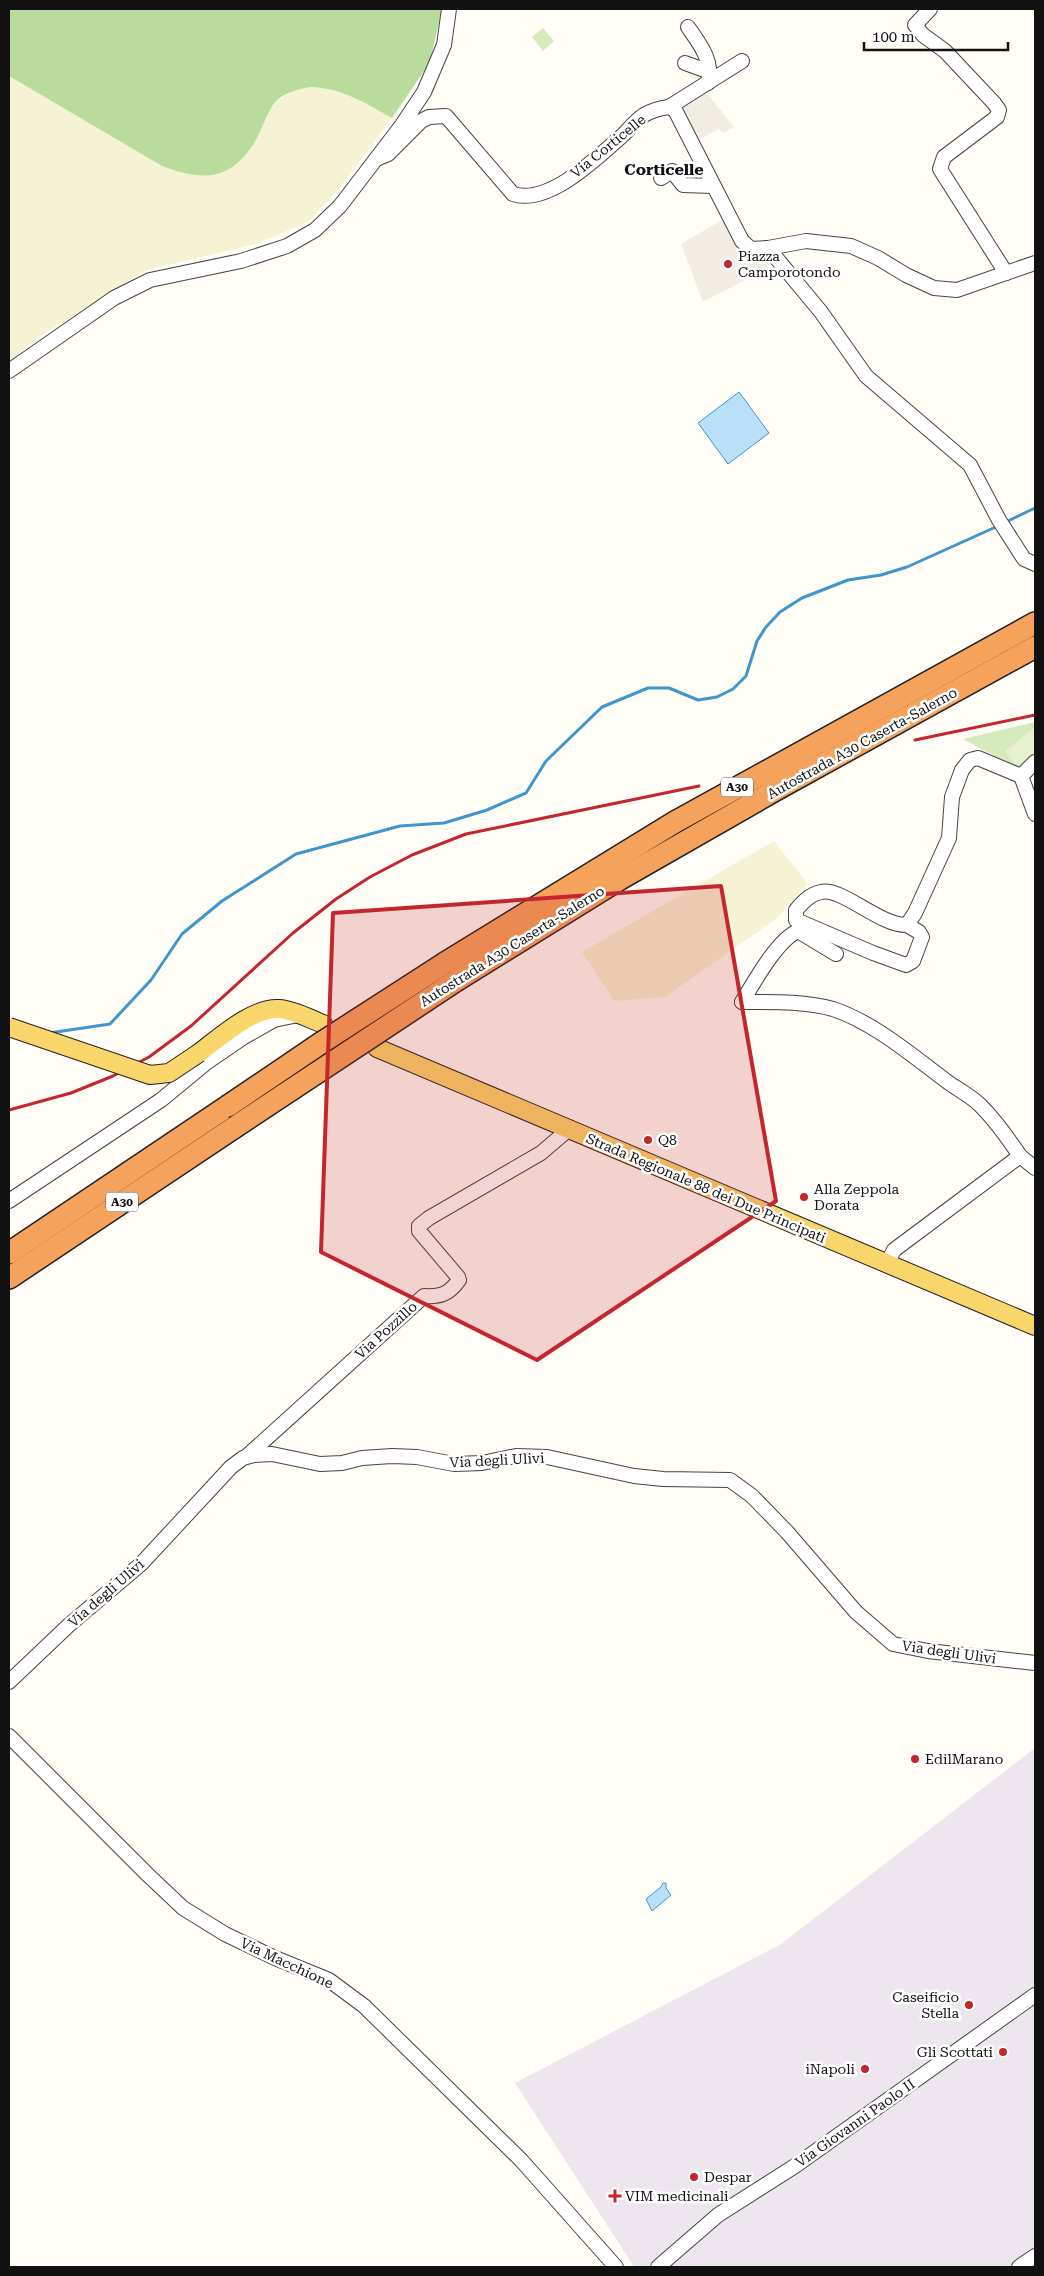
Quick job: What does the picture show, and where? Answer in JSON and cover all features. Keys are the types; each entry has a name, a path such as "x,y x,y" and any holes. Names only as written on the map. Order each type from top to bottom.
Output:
{"highway":[{"name":"Autostrada A30 Caserta-Salerno","path":"9,1278 235,1127 451,971 675,822 1035,623"},
{"name":"Autostrada A30 Caserta-Salerno","path":"9,1252 321,1043 620,879 779,788 1035,647"}],"main road":[{"path":"9,1027 150,1075 169,1074 235,1026 268,1010 279,1009 323,1024"},
{"name":"Strada Regionale 88 dei Due Principati","path":"377,1048 1035,1326"}],"street":[{"path":"9,370 114,298 150,280 240,261 288,246 315,230 340,206 402,125 424,92 444,45 449,9"},
{"path":"930,9 915,24 923,35 945,51 994,103 998,110 997,117 944,157 940,169 1006,273"},
{"path":"688,27 706,56 709,77"},
{"path":"742,61 709,77 669,107 675,110 742,240 751,249 806,241 851,246 934,288 957,290 1035,264"},
{"path":"685,63 709,77"},
{"name":"Via Corticelle","path":"376,159 388,154 421,121 429,117 446,116 513,194 523,197 540,193 562,183 592,162 644,116 669,107"},
{"path":"661,178 672,171 683,185 713,186"},
{"path":"768,248 821,312 866,376 970,465 1002,525 1024,560 1035,564"},
{"path":"907,925 915,913 949,838 952,797 962,770 970,760 978,758 1021,776 1035,814"},
{"path":"1021,776 1035,762"},
{"path":"822,891 838,894 861,909 899,925 907,925 919,932 922,937 914,961 906,965 796,920 796,910 808,897 822,891"},
{"path":"836,954 798,931 790,934 742,1002 778,1002 824,1007 856,1020 928,1065 979,1104 1009,1139 1020,1156 1035,1168"},
{"path":"9,1201 161,1100 206,1063 244,1037 274,1020 298,1014"},
{"name":"Via Pozzillo","path":"247,1457 424,1296 445,1295 454,1287 459,1280 458,1277 428,1245 419,1231 419,1226 429,1218 541,1153 568,1130"},
{"path":"887,1264 894,1250 1020,1156"},
{"name":"Via degli Ulivi","path":"9,1682 69,1625 140,1564 231,1468 254,1454 272,1454 320,1464 392,1456 454,1464 482,1463 516,1456 548,1456 634,1476 664,1479 730,1480 740,1485 752,1496 787,1532 856,1612 893,1644 928,1651 1035,1663"},
{"name":"Via Macchione","path":"9,1736 183,1908 225,1934 275,1958 330,1980 364,2006 521,2160 616,2267"},
{"name":"Via Giovanni Paolo II","path":"675,2252 718,2215 795,2166 1035,1995"},
{"path":"658,2267 675,2252"},
{"path":"665,2267 675,2252"},
{"path":"1019,2267 1035,2256"}],"highlighted area":[{"path":"721,886 776,1201 537,1360 321,1252 333,913"}],"shaded area":[{"path":"9,76 162,166 251,148 274,103 296,89 321,87 346,94 392,118 337,191 308,222 256,244 147,270 38,337 9,362"},
{"path":"705,91 734,127 723,133 719,129 697,140 681,105"},
{"name":"Piazza Camporotondo","path":"722,220 743,253 750,256 763,257 769,267 703,302 681,244"},
{"path":"774,841 808,884 776,919 665,997 614,1001 582,952"},
{"path":"1035,1748 1035,2267 632,2267 633,2265 515,2083 781,1944"}],"green space":[{"path":"9,9 442,9 430,62 392,118 340,92 316,87 295,90 282,96 273,105 253,144 241,160 221,173 199,175 187,174 162,166 9,76"},
{"path":"543,28 554,41 543,51 532,37"},
{"path":"1035,722 1035,755 1018,769 963,739"},
{"path":"1034,728 1035,752 1017,766 1005,751"}],"water":[{"path":"739,392 769,433 728,464 698,423"},
{"path":"663,1883 666,1883 666,1888 671,1895 652,1911 646,1899 661,1887"}],"waterway":[{"path":"1006,522 1035,508"},
{"path":"49,1033 110,1024 151,980 182,934 222,901 296,854 400,826 444,823 487,810 526,793 546,761 602,707 648,688 669,688 698,700 717,697 733,689 746,676 757,641 766,627 780,612 802,598 848,580 881,575 907,567 998,526"}],"railway":[{"path":"915,740 1035,715"},
{"path":"9,1110 71,1093 113,1076 149,1057 191,1026 293,933 336,899 370,877 412,855 466,834 699,786"}],"place":[{"name":"Piazza Camporotondo","path":"728,264"},
{"name":"Q8","path":"648,1140"},
{"name":"Alla Zeppola Dorata","path":"804,1197"},
{"name":"EdilMarano","path":"915,1759"},
{"name":"Caseificio Stella","path":"969,2005"},
{"name":"Gli Scottati","path":"1003,2052"},
{"name":"iNapoli","path":"865,2069"},
{"name":"Despar","path":"694,2177"},
{"name":"VIM medicinali","path":"615,2196"}],"district":[{"name":"Corticelle","path":"664,169"}]}
